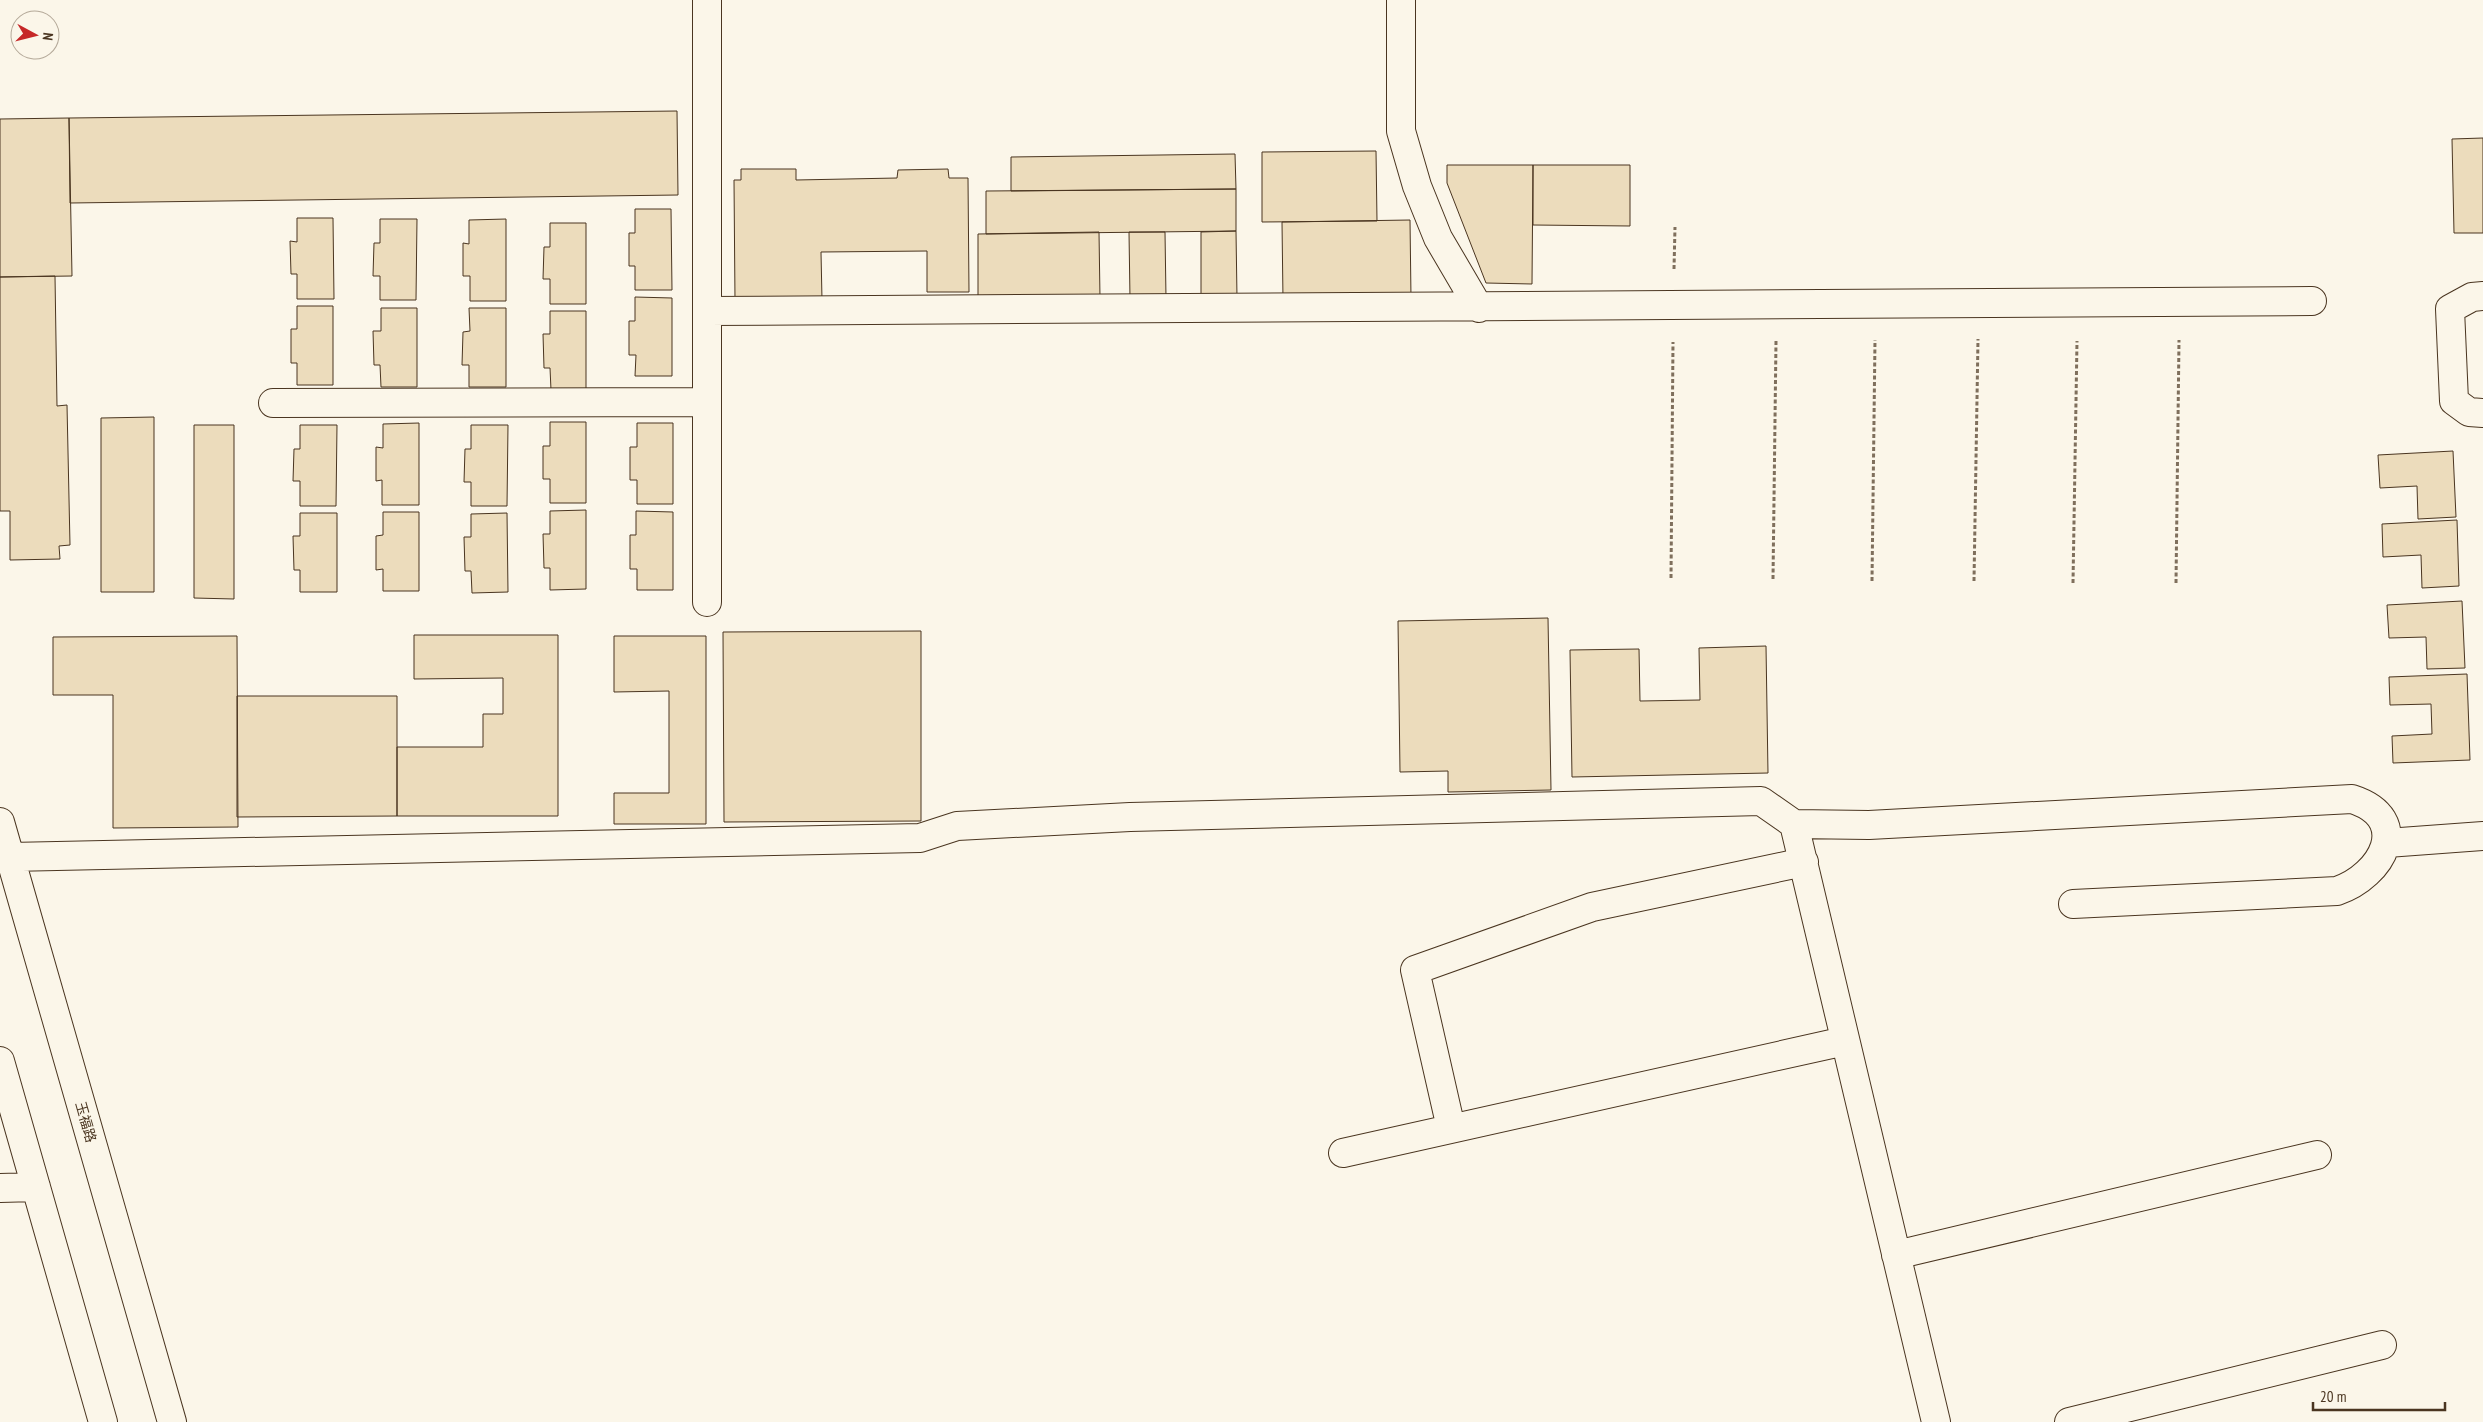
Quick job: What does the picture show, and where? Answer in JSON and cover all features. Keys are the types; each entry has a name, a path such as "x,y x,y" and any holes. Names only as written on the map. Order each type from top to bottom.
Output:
{"street":[{"path":"707,0 707,602"},
{"path":"1402,0 1401,131 1417,186 1438,238 1479,308"},
{"path":"2483,296 2472,297 2450,309 2454,402 2469,412 2483,413"},
{"path":"707,311 1479,308 2312,301"},
{"path":"273,403 707,402"},
{"path":"10,857 920,838 957,826 1130,817 1761,801 1794,824 1869,825 2352,799 2366,803 2377,812 2383,821 2387,843 2382,856 2364,878 2351,886 2336,891 2073,904"},
{"name":"玉福路","path":"0,822 172,1422"},
{"path":"1794,824 1936,1422"},
{"path":"2387,843 2483,836"},
{"path":"1452,1128 1415,970 1592,907 1804,862"},
{"path":"1343,1153 1845,1041"},
{"path":"0,1061 103,1422"},
{"path":"1896,1255 2317,1155"},
{"path":"0,1188 36,1187"},
{"path":"2069,1422 2382,1345"}],"path":[{"path":"1671,578 1675,227"},
{"path":"2176,583 2180,302"},
{"path":"2074,583 2078,303"},
{"path":"1974,581 1978,304"},
{"path":"1872,581 1876,305"},
{"path":"1773,579 1776,306"}],"building":[{"path":"677,111 678,195 70,203 69,118"},
{"path":"69,118 72,276 0,277 0,119"},
{"path":"2483,138 2483,233 2454,233 2452,139"},
{"path":"1376,151 1377,221 1262,222 1262,152"},
{"path":"1235,154 1236,189 1011,191 1011,157"},
{"path":"1447,165 1533,165 1532,284 1486,283 1447,183"},
{"path":"1533,165 1630,165 1630,226 1533,225"},
{"path":"741,169 796,169 796,180 897,178 898,170 948,169 949,178 968,178 969,292 927,292 927,251 821,252 822,300 735,301 734,180 741,180"},
{"path":"1236,189 1236,231 986,234 986,191"},
{"path":"635,209 671,209 672,290 635,290 635,266 629,266 629,233 635,233"},
{"path":"297,218 333,218 334,299 297,299 297,274 291,274 290,241 297,242"},
{"path":"380,219 417,219 416,300 380,300 380,276 373,276 374,243 380,243"},
{"path":"506,219 506,301 470,301 470,276 463,276 463,243 469,244 469,220"},
{"path":"1410,220 1411,298 1283,300 1282,222"},
{"path":"550,223 586,223 586,304 550,304 550,279 543,279 544,247 550,247"},
{"path":"1236,231 1237,298 1201,298 1201,232"},
{"path":"1099,232 1100,298 978,299 978,234"},
{"path":"1129,232 1165,232 1166,298 1130,299"},
{"path":"55,276 57,406 67,405 70,545 59,546 60,559 10,560 10,511 0,511 0,277"},
{"path":"635,297 672,298 672,376 635,376 636,355 629,355 629,321 635,321"},
{"path":"297,306 333,306 333,385 297,385 297,363 291,363 291,329 297,329"},
{"path":"381,308 417,308 417,387 381,387 380,365 374,365 373,331 381,331"},
{"path":"469,308 506,308 506,387 469,387 469,365 462,365 463,332 470,331"},
{"path":"550,311 586,311 586,390 551,390 550,368 544,368 543,334 550,334"},
{"path":"154,417 154,592 101,592 101,418"},
{"path":"550,422 586,422 586,503 550,503 550,479 543,479 543,446 550,446"},
{"path":"419,423 419,505 382,505 382,480 376,481 376,447 383,448 383,424"},
{"path":"637,423 673,423 673,504 637,504 637,480 630,480 630,447 637,447"},
{"path":"194,425 234,425 234,599 194,598"},
{"path":"300,425 337,425 336,506 300,506 300,481 293,481 294,449 300,449"},
{"path":"471,425 508,425 507,506 471,506 471,482 464,482 465,449 471,449"},
{"path":"2453,451 2456,517 2418,519 2417,486 2380,488 2378,455"},
{"path":"586,510 586,589 550,590 550,568 544,568 543,534 550,534 550,511"},
{"path":"636,511 673,512 673,590 637,590 637,569 630,569 630,535 636,535"},
{"path":"383,512 419,512 419,591 383,591 383,569 376,570 376,536 383,535"},
{"path":"300,513 337,513 337,592 300,592 300,570 294,570 293,536 300,536"},
{"path":"507,513 508,592 472,593 471,571 465,571 464,537 471,537 471,514"},
{"path":"2457,520 2459,586 2422,588 2421,555 2383,557 2382,524"},
{"path":"2462,601 2465,668 2427,669 2426,637 2389,638 2387,605"},
{"path":"1548,618 1551,790 1448,792 1448,771 1400,772 1398,621"},
{"path":"921,631 921,821 724,822 723,632"},
{"path":"414,635 558,635 558,816 397,816 397,747 483,747 483,714 503,714 503,678 414,679"},
{"path":"237,636 238,827 113,828 113,695 53,695 53,637"},
{"path":"614,636 706,636 706,824 614,824 614,793 669,793 669,691 614,692"},
{"path":"1766,646 1768,773 1572,777 1570,650 1639,649 1640,701 1700,700 1699,648"},
{"path":"2467,674 2470,760 2393,763 2392,736 2432,734 2431,704 2390,705 2389,677"},
{"path":"237,696 397,696 397,816 237,817"}]}
